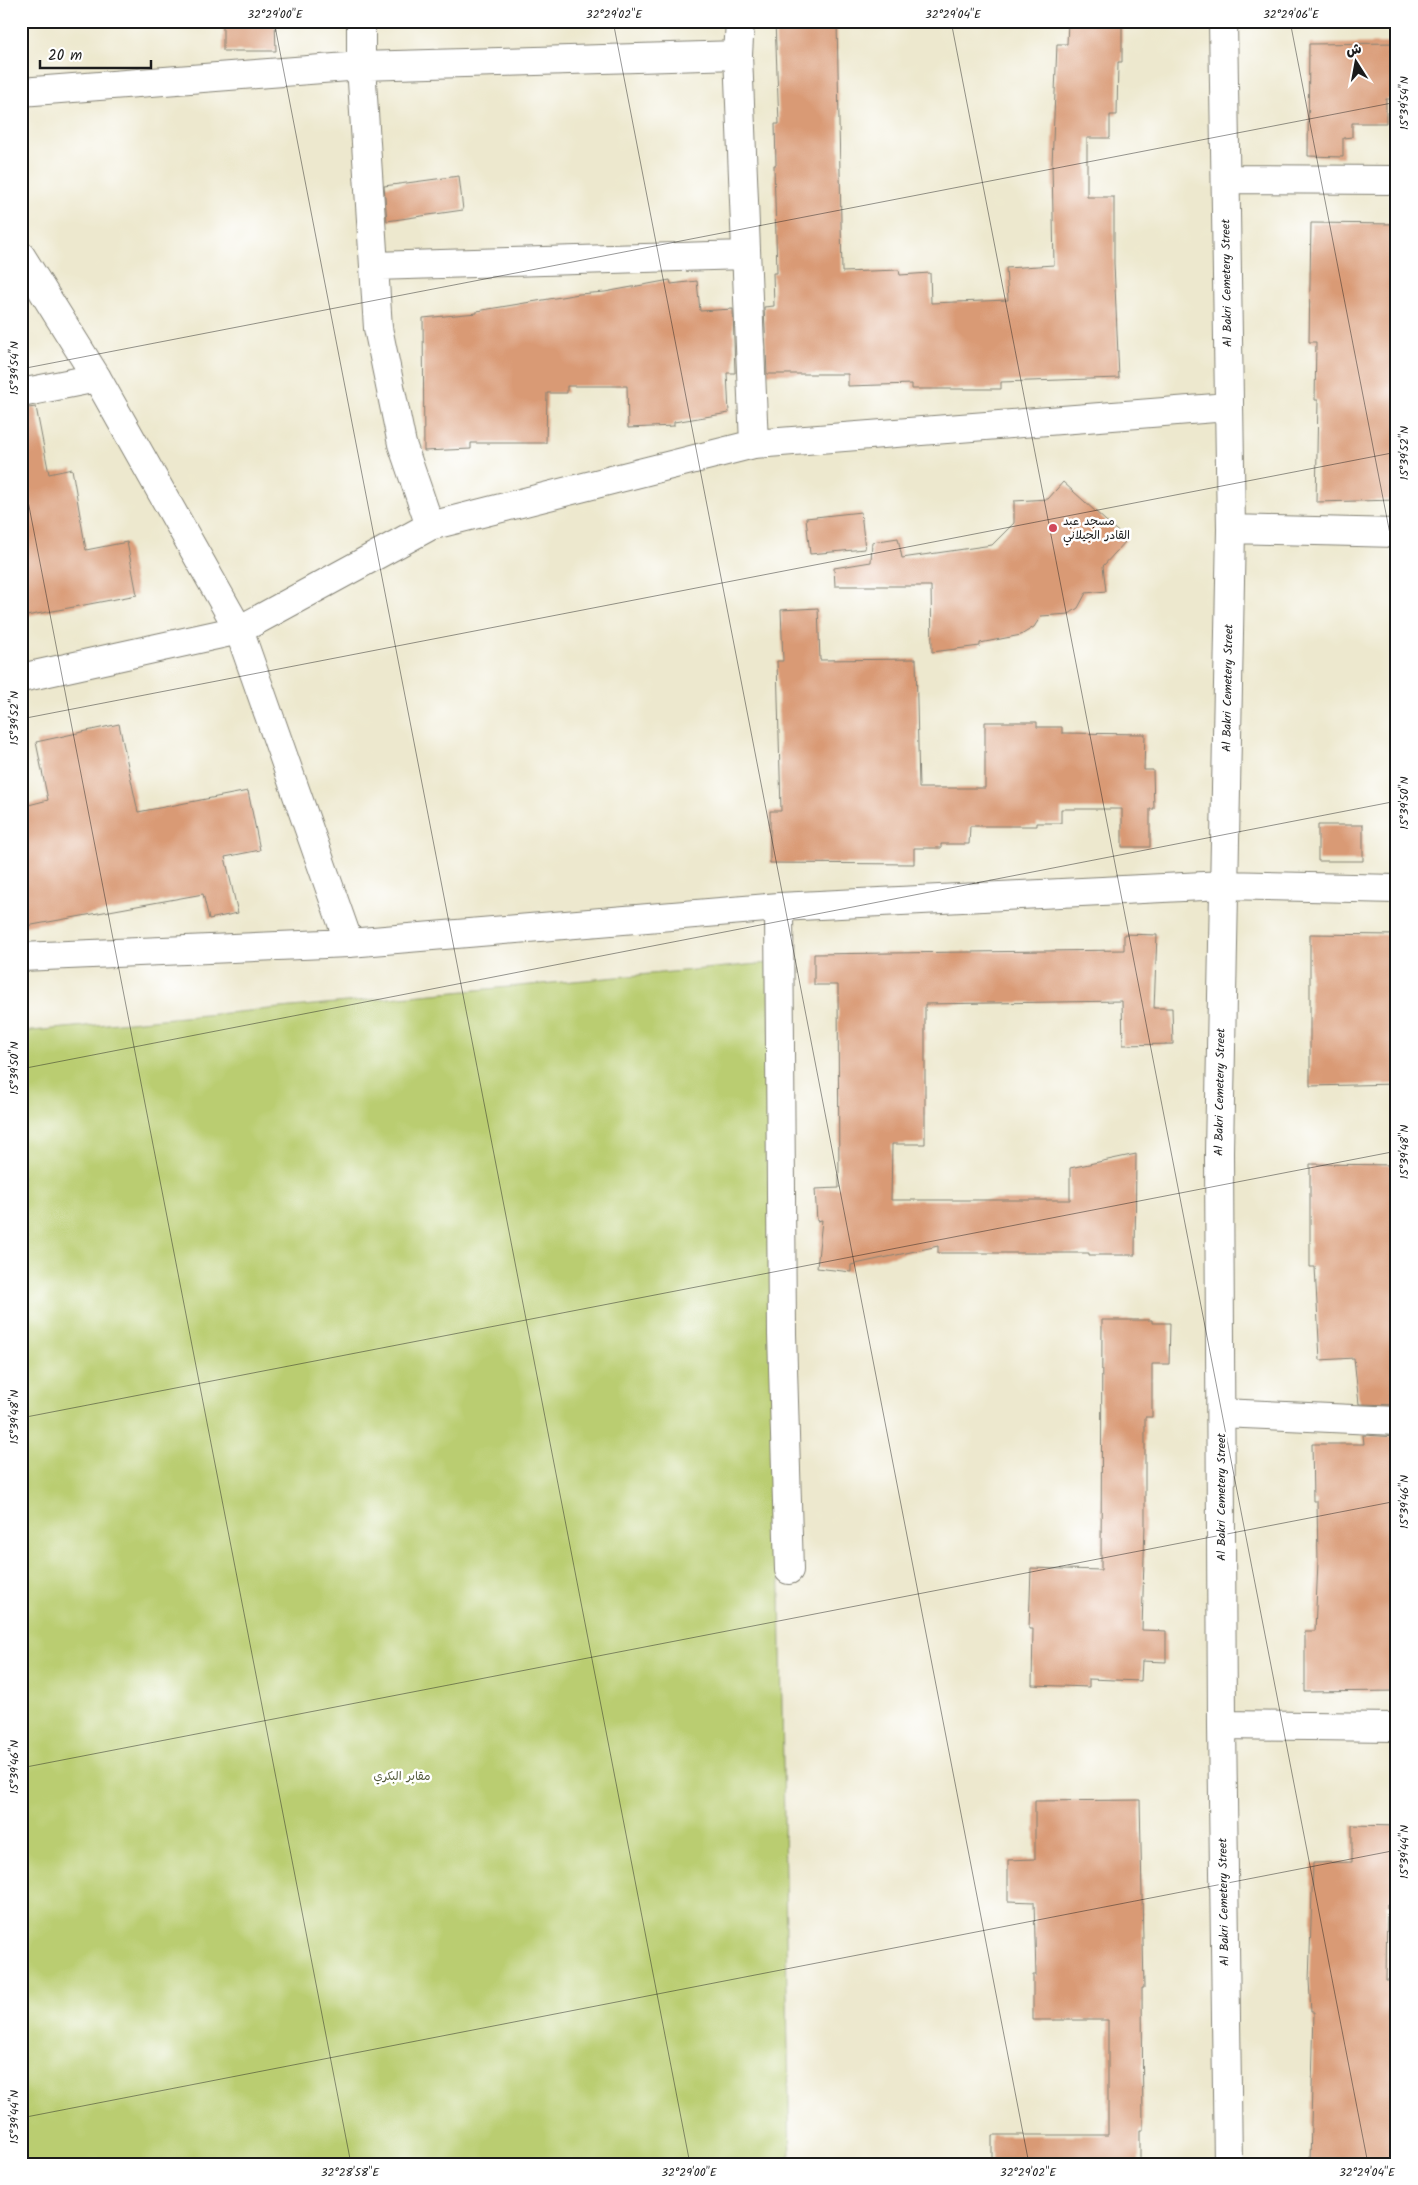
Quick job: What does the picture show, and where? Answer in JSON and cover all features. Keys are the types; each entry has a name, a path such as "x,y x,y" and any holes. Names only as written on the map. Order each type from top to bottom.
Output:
{"street":[{"path":"361,21 361,66 378,328 402,444 430,526"},
{"path":"740,21 738,54 754,444"},
{"name":"Al Bakri Cemetery Street","path":"1223,21 1228,407 1232,529 1219,1152 1222,1725 1228,2164"},
{"path":"21,92 361,66 738,54"},
{"path":"1226,179 1397,180"},
{"path":"374,266 745,254"},
{"path":"21,256 97,378 239,630 349,943"},
{"path":"21,393 97,378"},
{"path":"21,678 239,630 430,526 754,444 1228,407"},
{"path":"1232,529 1397,533"},
{"path":"21,957 349,943 779,907 1224,885 1397,889"},
{"path":"779,907 782,1334 789,1570"},
{"path":"1221,1413 1397,1421"},
{"path":"1222,1725 1397,1727"}],"green space":[{"name":"مقابر البكري","path":"769,963 790,2164 21,2164 21,1032"}],"building":[{"path":"223,21 275,21 276,51 223,51"},
{"path":"775,21 837,21 842,272 899,270 900,275 930,273 931,303 1008,300 1006,268 1054,265 1052,165 1057,44 1067,44 1068,21 1122,21 1122,62 1118,62 1117,115 1110,115 1110,138 1087,138 1087,197 1114,197 1114,263 1119,378 1001,382 1001,389 912,389 912,384 848,386 848,374 767,374 764,307 774,306 773,273 777,273 774,165 776,165 775,124 779,124"},
{"path":"1397,43 1397,99 1386,99 1386,123 1352,123 1352,137 1343,138 1343,157 1308,156 1309,44"},
{"path":"459,176 463,210 387,221 384,186"},
{"path":"1311,223 1397,224 1397,500 1316,502 1318,400 1315,400 1316,342 1309,342"},
{"path":"670,280 671,284 697,281 700,311 733,309 735,373 727,373 729,413 674,422 674,426 628,428 627,386 567,386 567,393 547,393 546,443 471,443 471,449 424,451 423,318 477,313 477,311 579,294 605,292"},
{"path":"36,407 49,474 72,469 86,550 127,542 137,595 21,617 21,409"},
{"path":"1063,482 1127,540 1103,566 1106,591 1086,593 1078,608 1069,614 1041,616 1034,627 1021,635 980,643 980,646 932,652 931,586 835,586 834,568 871,562 872,542 898,538 902,558 992,545 1014,523 1014,501 1048,499"},
{"path":"861,512 865,549 810,554 806,518"},
{"path":"818,608 820,660 916,659 919,788 985,788 985,722 1037,722 1037,727 1062,727 1062,733 1145,734 1144,770 1153,770 1154,809 1150,809 1150,847 1122,847 1122,809 1061,809 1061,823 1037,823 1037,826 970,826 969,844 941,844 941,848 914,848 914,864 770,863 770,811 781,811 777,661 783,661 781,610"},
{"path":"119,724 138,812 248,791 260,850 225,857 238,913 209,919 203,894 21,927 21,807 48,800 36,742"},
{"path":"1318,825 1363,825 1363,861 1318,861"},
{"path":"1124,934 1157,935 1154,1008 1172,1008 1173,1044 1123,1045 1122,1001 925,1004 925,1144 892,1144 891,1200 1070,1200 1070,1168 1136,1154 1135,1255 1089,1255 1089,1253 938,1253 938,1246 851,1265 851,1272 817,1268 822,1220 817,1221 815,1189 839,1188 838,985 814,985 814,954 1124,950"},
{"path":"1310,934 1397,935 1397,1084 1310,1086"},
{"path":"1310,1164 1397,1165 1397,1405 1359,1404 1354,1358 1320,1360 1315,1267 1310,1267"},
{"path":"1102,1320 1152,1320 1152,1323 1170,1323 1169,1364 1152,1364 1152,1417 1145,1417 1142,1630 1166,1631 1166,1662 1142,1661 1141,1681 1089,1679 1089,1687 1032,1685 1033,1629 1029,1629 1031,1568 1101,1570"},
{"path":"1363,1435 1397,1437 1397,1691 1305,1692 1305,1631 1315,1631 1318,1561 1317,1501 1313,1501 1312,1444 1364,1444"},
{"path":"1140,1800 1144,1988 1142,1988 1143,2130 1140,2130 1140,2164 992,2164 992,2135 1108,2135 1108,2020 1033,2020 1033,1975 1036,1975 1034,1902 1008,1901 1008,1860 1035,1859 1035,1801"},
{"path":"1352,1825 1397,1826 1397,1904 1387,1904 1386,1980 1392,1980 1391,2025 1397,2025 1397,2162 1310,2161 1314,2012 1311,2012 1309,1981 1313,1863 1352,1862"}],"place":[{"name":"مسجد عبد القادر الجيلاني","path":"1053,528"}]}
